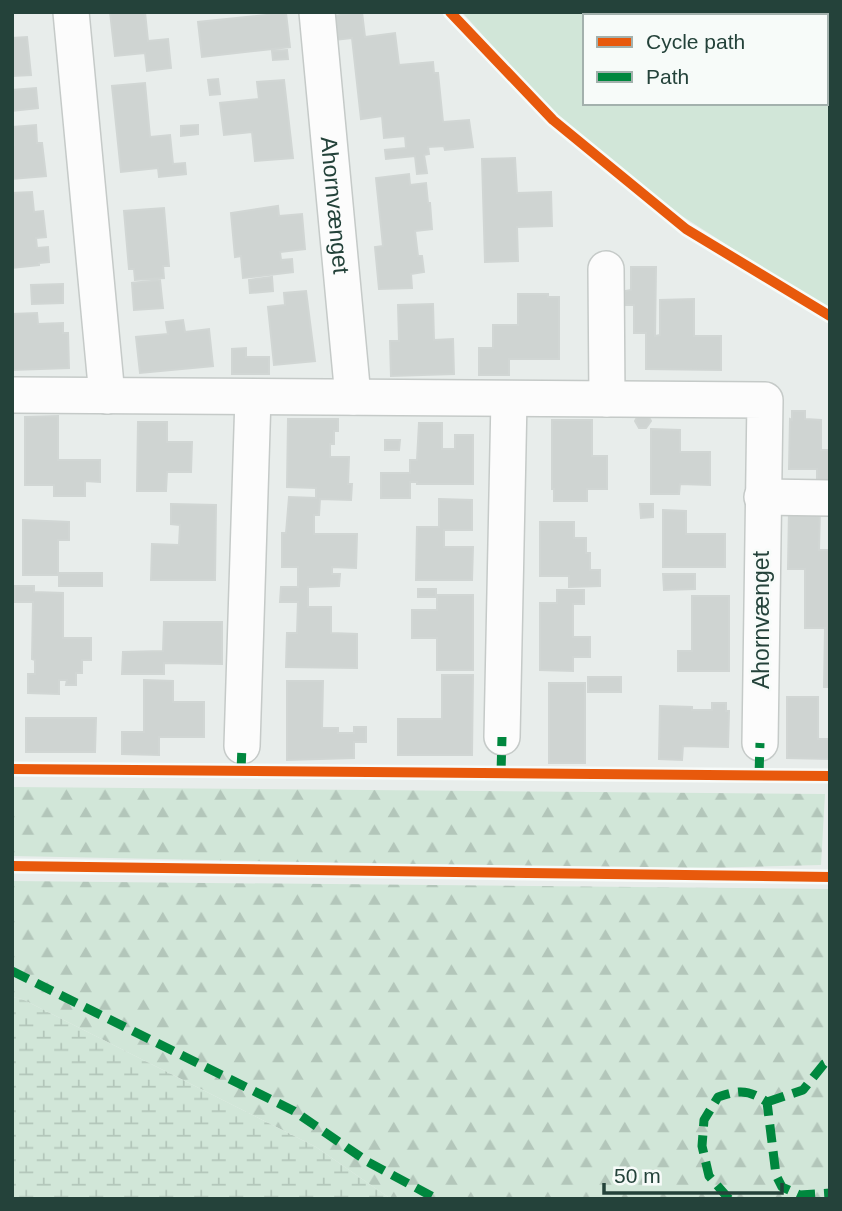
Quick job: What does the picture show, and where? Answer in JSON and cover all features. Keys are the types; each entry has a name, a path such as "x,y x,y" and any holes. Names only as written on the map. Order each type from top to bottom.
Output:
{"street":[{"path":"71,12 107,396"},
{"name":"Ahornvænget","path":"317,12 353,397"},
{"path":"606,269 607,399"},
{"name":"Ahornvænget","path":"12,395 765,400 760,743"},
{"path":"242,746 253,397"},
{"path":"502,737 509,398"},
{"path":"762,497 830,498"}],"green space":[{"path":"462,12 797,12 800,14 583,14 583,105 828,105 828,38 830,39 830,311 682,216 557,118"},
{"path":"12,787 825,794 821,865 656,869 12,856"},
{"path":"12,881 830,889 830,1199 391,1199 316,1147 22,999 12,997"},
{"path":"12,997 22,999 316,1147 391,1199 12,1199"}],"building":[{"path":"110,12 145,12 148,41 168,39 171,68 147,71 145,53 115,56"},
{"path":"362,12 365,37 395,33 399,65 433,62 434,73 438,73 443,122 469,120 473,147 445,150 444,146 428,147 429,154 424,155 427,173 417,174 415,156 386,159 385,150 406,148 405,136 384,138 382,116 361,119 352,38 335,40 333,16"},
{"path":"286,13 290,47 202,57 198,22"},
{"path":"27,37 31,75 12,76 12,38"},
{"path":"287,50 288,59 273,60 272,51"},
{"path":"218,79 220,94 210,95 208,80"},
{"path":"284,80 293,158 255,161 252,132 224,135 220,103 259,99 257,82"},
{"path":"145,83 150,137 170,135 173,164 185,163 186,174 159,177 158,168 121,172 112,86"},
{"path":"36,88 38,108 12,111 12,90"},
{"path":"36,125 37,143 42,143 46,176 12,179 13,127"},
{"path":"198,125 198,134 181,136 181,126"},
{"path":"515,158 517,193 551,192 552,226 517,227 518,261 485,262 482,159"},
{"path":"409,174 410,185 426,183 430,203 432,229 415,231 418,256 422,256 424,272 411,274 412,288 379,289 375,247 383,246 376,178"},
{"path":"32,192 34,212 43,211 46,237 36,238 37,248 48,247 49,262 12,268 12,193"},
{"path":"278,206 279,216 302,214 305,249 280,252 281,260 292,259 293,272 243,278 241,256 235,257 231,213"},
{"path":"164,208 169,266 163,266 164,278 135,280 134,269 129,269 124,211"},
{"path":"631,267 656,267 655,336 660,335 660,300 694,299 694,336 721,336 721,370 646,369 646,333 634,333 634,305 625,305 625,291 631,290"},
{"path":"272,277 273,291 250,293 249,280"},
{"path":"160,280 163,308 134,310 132,283"},
{"path":"63,284 63,303 32,304 31,285"},
{"path":"306,291 315,361 274,365 268,307 285,305 284,293"},
{"path":"518,294 548,294 548,297 559,297 559,359 509,359 509,375 479,375 479,348 493,348 493,325 518,325"},
{"path":"433,304 434,340 453,339 454,374 391,376 390,341 399,341 398,305"},
{"path":"37,313 38,324 63,323 63,333 68,333 69,368 12,370 12,314"},
{"path":"183,320 185,332 209,329 213,366 140,373 136,337 168,334 166,322"},
{"path":"246,348 246,357 269,357 269,374 232,374 232,349"},
{"path":"792,411 805,411 805,419 821,420 821,450 830,450 830,484 817,484 817,469 789,469"},
{"path":"639,414 647,414 651,421 646,428 639,428 635,421"},
{"path":"58,416 58,460 100,460 100,482 85,481 85,496 54,496 54,485 25,485 25,417"},
{"path":"288,419 338,419 334,444 330,444 330,457 349,457 348,484 352,484 351,500 320,499 319,515 314,515 314,534 357,534 356,568 332,567 332,574 340,574 339,586 308,587 308,607 331,607 331,633 357,634 357,668 286,667 287,633 297,633 298,602 280,602 281,587 298,587 298,567 282,567 282,533 286,533 289,497 316,498 316,488 287,487"},
{"path":"552,420 592,420 592,456 607,456 607,489 587,489 587,501 554,501"},
{"path":"138,422 167,422 167,442 192,442 191,472 167,472 166,491 137,491"},
{"path":"419,423 442,423 442,449 455,449 455,435 473,435 473,484 410,482 410,498 381,498 381,473 410,473 410,460 417,460"},
{"path":"651,429 680,430 680,452 710,452 710,485 680,484 679,494 651,494"},
{"path":"385,440 400,440 399,450 385,450"},
{"path":"439,499 472,500 472,530 444,530 444,547 473,547 472,580 416,580 417,527 439,527"},
{"path":"171,504 216,505 215,580 151,580 152,544 179,545 180,525 171,524"},
{"path":"640,504 653,504 653,517 641,518"},
{"path":"789,509 820,509 819,550 830,550 830,687 824,687 825,628 805,628 805,569 788,569"},
{"path":"663,510 686,511 686,534 725,534 725,567 663,567"},
{"path":"23,520 69,522 69,540 58,540 58,573 102,573 102,586 59,586 59,575 23,575"},
{"path":"540,522 574,522 574,538 586,538 586,553 590,553 590,570 600,570 600,586 569,587 569,576 540,576"},
{"path":"663,574 695,574 695,589 664,590"},
{"path":"15,586 34,586 34,592 63,593 63,638 91,638 91,660 82,660 82,673 76,673 76,685 66,685 67,680 59,680 59,694 28,693 28,674 35,674 35,660 32,659 33,602 15,602"},
{"path":"418,589 436,589 436,597 418,597"},
{"path":"557,590 584,590 584,604 573,604 573,637 590,637 590,657 573,657 573,671 540,670 540,603 557,603"},
{"path":"437,595 473,595 473,670 437,670 437,638 412,638 412,610 437,610"},
{"path":"692,596 729,596 729,671 678,671 678,651 692,651"},
{"path":"164,622 222,622 222,664 164,663 164,674 122,674 123,652 163,651"},
{"path":"442,675 473,675 472,755 398,755 398,719 442,719"},
{"path":"588,677 621,677 621,692 588,692"},
{"path":"144,680 173,681 173,702 204,702 204,737 159,737 159,755 122,754 122,732 144,732"},
{"path":"287,681 323,681 322,728 338,728 338,733 354,733 354,727 366,727 366,742 354,742 354,758 287,760"},
{"path":"549,683 585,683 585,763 549,763"},
{"path":"787,697 818,697 818,739 830,739 830,759 787,758"},
{"path":"712,703 726,703 726,711 729,711 728,747 683,746 682,760 659,759 660,706 712,710"},
{"path":"26,718 96,718 95,752 26,752"}],"marked path":[{"path":"501,773 502,737"},
{"path":"759,775 760,743"},
{"path":"241,771 242,746"},
{"path":"12,971 294,1111 368,1162 437,1199"},
{"path":"767,1102 803,1090 824,1064 830,1061"},
{"path":"729,1199 709,1176 702,1146 704,1120 718,1097 738,1092 749,1093 767,1102 776,1175 782,1187 800,1195 830,1193"}],"cycle path":[{"path":"450,12 553,120 686,229 830,316"},
{"path":"12,769 830,776"},
{"path":"12,866 830,877"}]}
